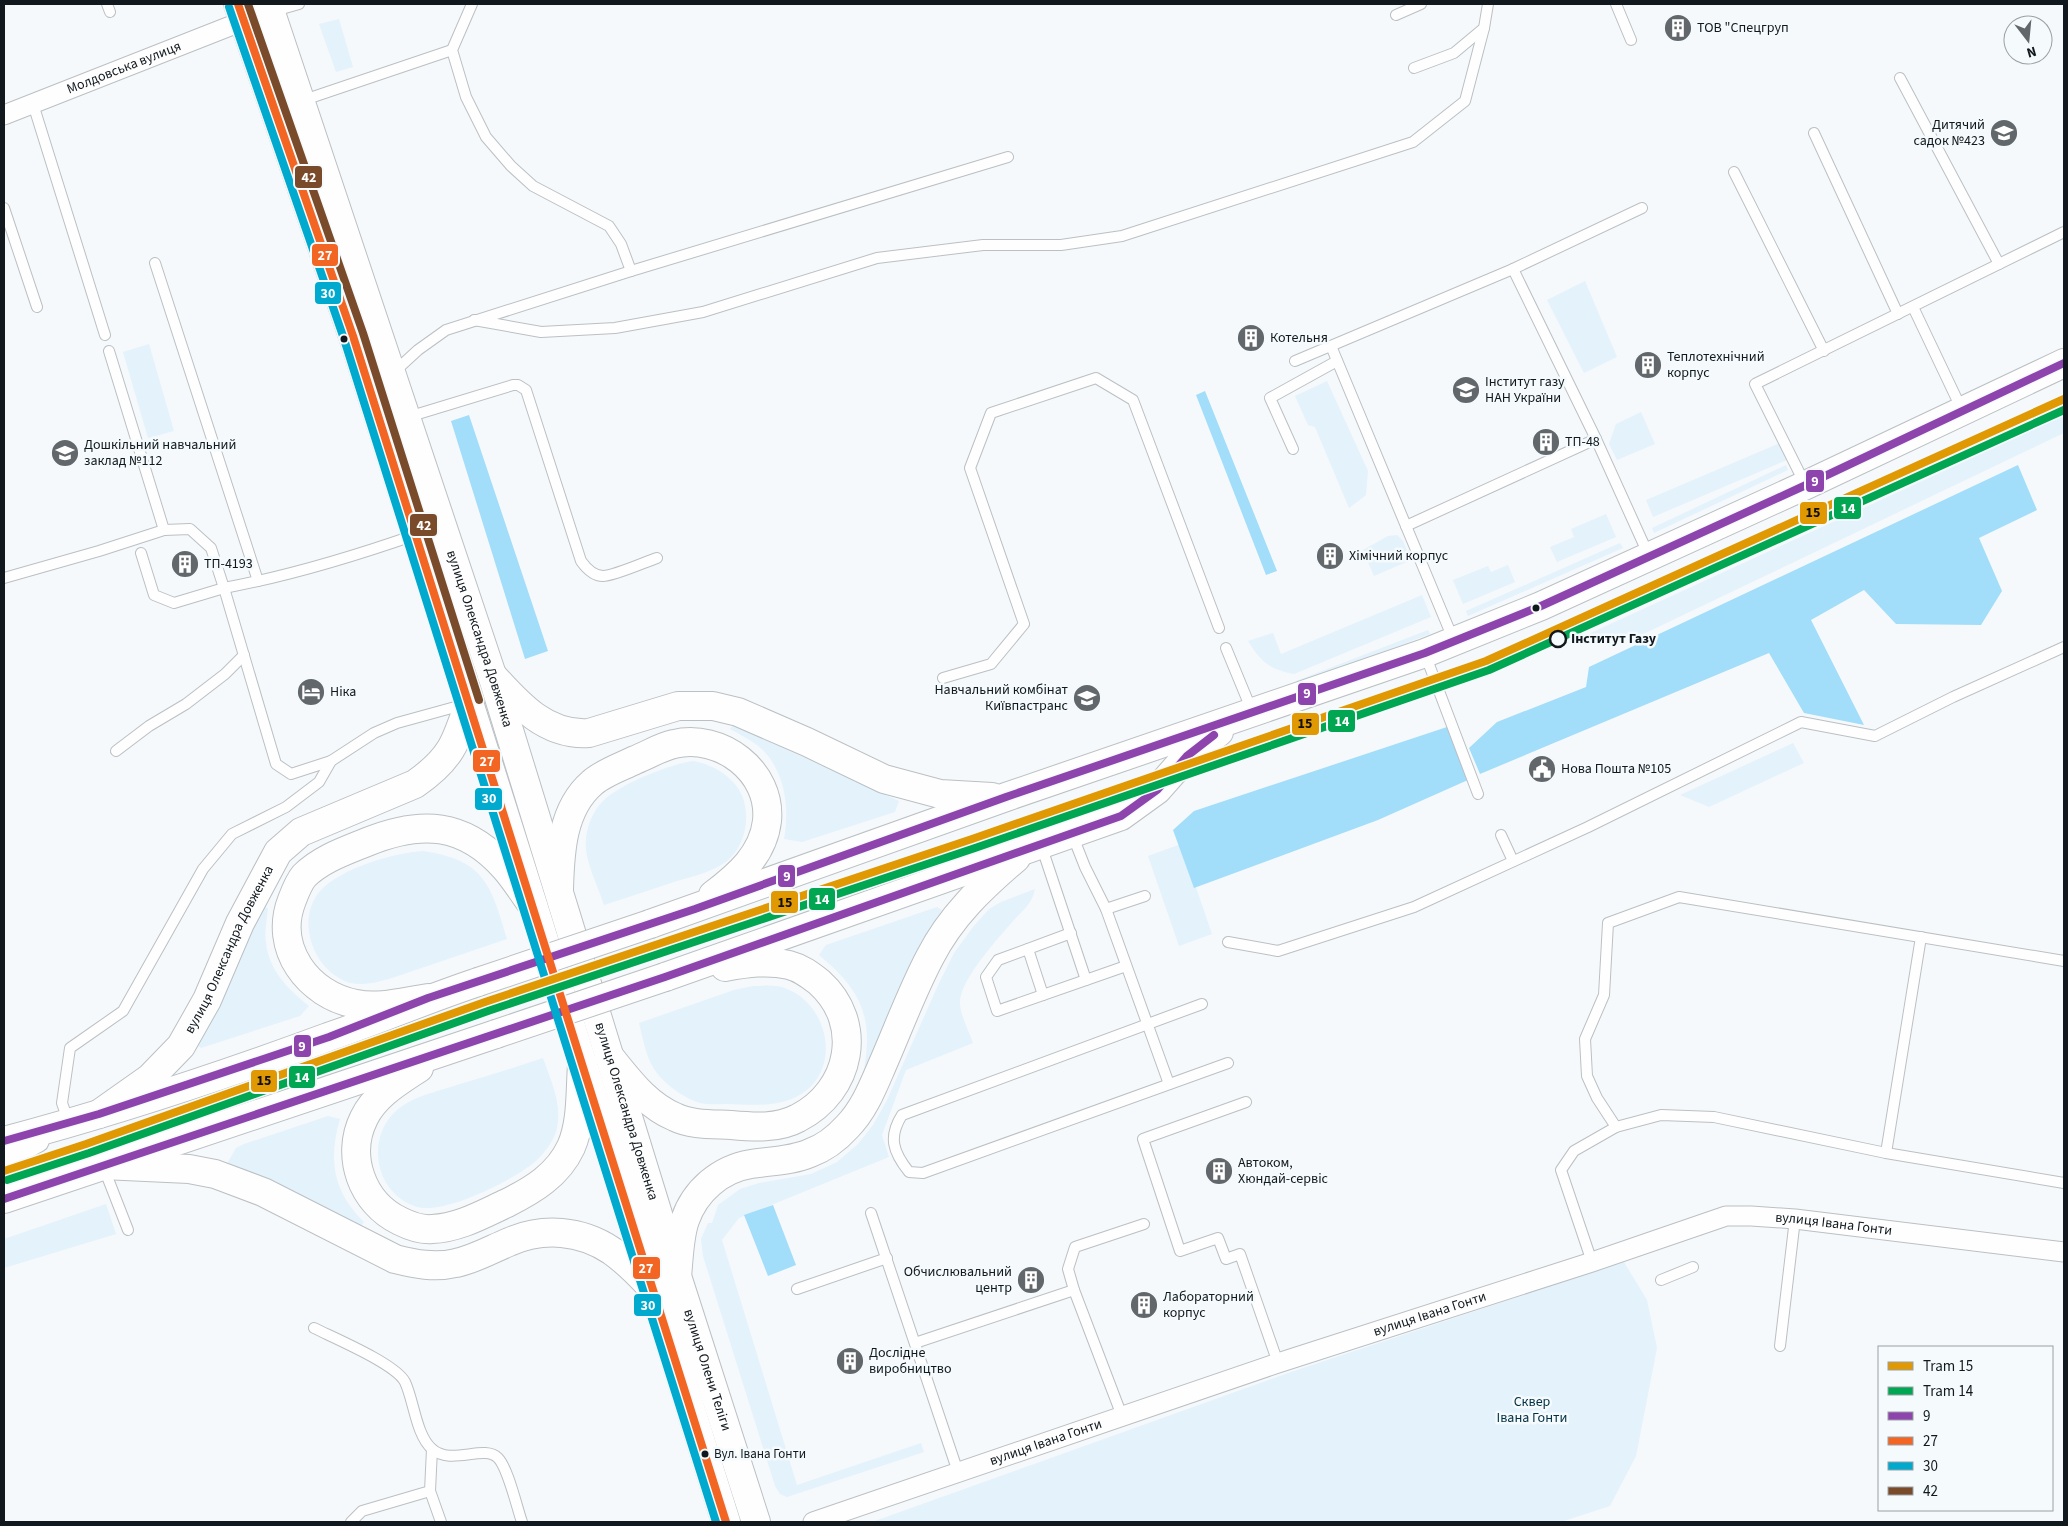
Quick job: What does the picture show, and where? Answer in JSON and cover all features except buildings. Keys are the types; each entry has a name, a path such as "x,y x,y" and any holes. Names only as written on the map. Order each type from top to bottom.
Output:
{"main road":[{"name":"вулиця Олександра Довженка","path":"269,7 492,675 559,898 677,1276"},
{"name":"вулиця Олександра Довженка","path":"242,17 353,336 534,908 651,1287"},
{"path":"4,1141 99,1114 329,1037 428,998 695,909 1006,798 1425,653 1541,606 1649,557 2064,363"},
{"path":"492,675 523,708 538,720 558,729 577,733 589,733 678,706 713,706 738,712 807,742 884,779 940,794 1006,798"},
{"name":"вулиця Олександра Довженка","path":"99,1114 150,1078 182,1046 207,1000 240,923 278,852 301,832 415,784 430,774 442,762 457,740 469,703"},
{"path":"4,1199 665,977 1120,816 1156,790 1187,756 1245,715"},
{"path":"559,898 563,838 569,816 580,796 592,783 619,768 674,744 692,742 711,744 731,753 744,763 756,776 762,790 766,805 767,821 757,850 745,869 695,909"},
{"path":"428,998 357,1005 332,996 310,982 299,969 287,934 289,908 303,877 333,856 397,831 424,827 441,829 476,844 489,853 506,868 534,908"},
{"path":"677,1276 684,1221 694,1202 706,1186 722,1174 749,1164 780,1161 810,1153 832,1141 849,1126 865,1104 928,959 941,936 965,905 1033,847"},
{"path":"608,1055 637,1090 655,1106 676,1118 694,1122 751,1127 776,1125 797,1119 818,1106 832,1090 842,1072 846,1052 847,1031 835,1000 813,977 790,966 771,962 750,963 665,977"},
{"path":"450,1049 398,1082 380,1096 369,1109 358,1136 357,1167 362,1183 369,1195 379,1207 393,1218 412,1227 430,1230 469,1221 525,1194 550,1177 562,1163 571,1146 578,1124 582,1065"},
{"path":"103,1165 189,1169 215,1174 263,1192 395,1259 416,1264 438,1266 457,1263 527,1235 543,1232 565,1233 596,1242 611,1250 651,1287"},
{"name":"вулиця Олени Теліги","path":"677,1276 756,1522"},
{"name":"вулиця Олени Теліги","path":"651,1287 726,1522"}],"street":[{"name":"Молдовська вулиця","path":"4,116 242,17"},
{"path":"4,1156 30,1147 64,1125"},
{"name":"вулиця Івана Гонти","path":"813,1522 1278,1363 1592,1262 1726,1216 1795,1219 2064,1252"}],"lane":[{"path":"242,17 269,7 299,4"},
{"path":"472,4 452,50 466,97 486,137 511,166 533,186 609,226 621,244 630,271"},
{"path":"1396,16 1421,4"},
{"path":"474,320 541,332 615,328 703,312 877,258 983,245 1061,245 1122,236 1413,142 1465,101 1484,28 1488,4"},
{"path":"1616,4 1631,40"},
{"path":"1414,68 1454,53 1484,28"},
{"path":"280,129 285,114 292,106 300,102 452,50"},
{"path":"1900,78 1999,264"},
{"path":"33,104 105,335"},
{"path":"1814,133 1898,314"},
{"path":"393,374 418,350 446,330 474,320 1008,157"},
{"path":"1734,172 1824,351"},
{"path":"4,208 37,307"},
{"path":"1296,360 1513,269 1642,208"},
{"path":"1806,485 1755,384 2064,232"},
{"path":"155,264 258,581"},
{"path":"1513,269 1596,439 1649,557"},
{"path":"1913,307 1963,411"},
{"path":"1331,346 1454,642"},
{"path":"109,351 164,530"},
{"path":"1294,449 1270,398 1337,361"},
{"path":"943,678 991,664 1024,624 970,468 991,413 1096,378 1133,400 1219,628"},
{"path":"407,417 513,385 523,387 526,390 581,561 586,568 595,574 604,576 657,558"},
{"path":"1406,526 1596,439"},
{"path":"4,578 164,530 190,529 211,548 276,764 290,774 331,761 374,733 397,723 469,703"},
{"path":"141,553 154,595 174,604 224,588 363,554 416,535"},
{"path":"1228,942 1278,951 1414,907 1588,827 1801,722 1875,736 1947,699 2064,647"},
{"path":"1226,648 1245,715"},
{"path":"1425,653 1478,794"},
{"path":"116,752 149,726 186,704 225,674 244,655"},
{"path":"64,1125 62,1103 70,1048 123,1011 204,869 232,834 286,807 319,782 331,761"},
{"path":"1072,834 1085,867 1106,909 1169,1084"},
{"path":"1501,835 1513,861"},
{"path":"1033,847 1071,933 1086,980"},
{"path":"1106,909 1144,896"},
{"path":"1616,1127 1597,1098 1587,1076 1585,1039 1604,994 1608,923 1679,897 2064,961"},
{"path":"1071,933 998,960 986,977 997,1011 1126,966"},
{"path":"1886,1154 1921,937"},
{"path":"1028,948 1043,995"},
{"path":"1202,1004 902,1115 891,1124 892,1136 902,1163 909,1172 924,1173 1228,1063"},
{"path":"1246,1102 1143,1139 1180,1251 1218,1238 1226,1259 1240,1254 1278,1363"},
{"path":"1592,1262 1561,1170 1574,1151 1616,1127 1660,1115 1714,1117 1886,1154 2064,1183"},
{"path":"103,1165 128,1230"},
{"path":"871,1213 958,1472"},
{"path":"1780,1346 1795,1219"},
{"path":"1122,1416 1074,1290 1068,1269 1075,1247 1144,1224"},
{"path":"797,1289 887,1258"},
{"path":"1661,1280 1693,1267"},
{"path":"915,1343 1074,1290"},
{"path":"314,1328 388,1366 399,1374 405,1382 422,1434 432,1449 444,1456 462,1456 487,1452 498,1457 505,1471 522,1522"},
{"path":"432,1449 430,1491 441,1522"},
{"path":"352,1522 362,1511 430,1491"}],"green space":[{"path":"339,19 353,67 336,72 319,24"},
{"path":"1585,281 1617,357 1584,373 1547,300"},
{"path":"149,344 174,431 148,438 123,352"},
{"path":"1327,381 1368,471 1366,495 1349,508 1315,427 1308,425 1295,396"},
{"path":"1641,412 1655,444 1617,460 1609,444 1616,424"},
{"path":"2064,416 2064,433 1633,639 1584,641 1582,637"},
{"path":"1780,443 1787,460 1653,517 1646,500"},
{"path":"1786,465 1788,470 1654,533 1652,528"},
{"path":"1606,514 1616,537 1557,562 1550,547 1574,537 1571,529"},
{"path":"1397,535 1403,541 1411,560 1374,576 1363,550 1388,536"},
{"path":"1620,543 1623,548 1468,616 1466,611"},
{"path":"1508,565 1515,582 1463,604 1453,580 1488,566 1491,572"},
{"path":"1422,595 1431,617 1294,674 1278,670 1267,664 1248,641 1273,633 1281,654"},
{"path":"1428,630 1430,634 1298,684 1296,681"},
{"path":"733,725 899,801 895,812 802,842 784,839 786,827 785,801 783,788 774,764 757,745 730,729"},
{"path":"1793,743 1804,763 1709,807 1680,795"},
{"path":"693,761 708,765 723,773 740,791 745,806 746,823 738,848 727,861 710,871 604,905 591,871 586,850 587,830 595,811 603,801 621,788 659,770"},
{"path":"1181,844 1212,934 1179,946 1148,856"},
{"path":"423,851 460,861 472,868 482,878 496,903 507,939 389,979 356,984 338,977 318,957 312,944 309,930 309,915 313,902 321,890 342,875 369,863 383,858"},
{"path":"1035,889 1032,899 981,960 961,994 961,1013 973,1043 906,1070 882,1135 889,1157 739,1218 722,1240 797,1485 921,1443 924,1452 787,1497 780,1494 775,1486 703,1256 701,1239 708,1223 712,1223 718,1205 740,1189 759,1183 811,1174 837,1162 858,1144 873,1125 887,1100 954,953 989,909 1001,902"},
{"path":"263,907 268,908 265,939 271,962 287,986 309,1006 300,1016 201,1048 197,1045 216,1014"},
{"path":"937,907 942,910 920,944 863,1075 867,1038 866,1022 862,1008 846,981 819,955 826,945"},
{"path":"753,986 783,987 800,996 818,1017 826,1044 825,1058 821,1072 813,1084 794,1098 784,1102 761,1105 703,1104 684,1096 670,1087 653,1067 639,1023 734,990"},
{"path":"543,1058 555,1092 558,1119 552,1141 537,1160 498,1185 444,1206 417,1207 401,1199 390,1188 382,1174 378,1158 379,1142 384,1127 393,1114 407,1103 426,1095"},
{"path":"328,1116 340,1119 334,1148 336,1174 345,1199 364,1222 361,1226 264,1178 227,1164 236,1148 244,1144"},
{"path":"106,1204 116,1234 4,1268 4,1239"},
{"name":"Сквер Івана Гонти","path":"1624,1262 1647,1300 1657,1348 1636,1456 1610,1506 1561,1522 872,1522 1294,1371"}],"shaded area":[{"path":"1205,391 1277,571 1266,575 1196,395"},
{"path":"469,415 548,651 525,659 451,421"},
{"path":"2018,465 2037,510 1979,538 2002,591 1981,625 1896,624 1864,590 1811,620 1864,725 1804,713 1769,653 1480,774 1469,748 1497,722 1586,687 1589,667"},
{"path":"1447,727 1468,780 1378,820 1194,888 1173,830 1194,811"},
{"path":"773,1205 796,1265 768,1276 744,1215"}],"tram line":[{"name":"15","path":"4,1171 86,1144 485,1002 972,839 1486,661 2064,399"},
{"name":"14","path":"7,1180 89,1153 488,1011 975,848 1489,670 2064,410"}],"transit line":[{"name":"27","path":"238,4 353,336 726,1522"},
{"name":"42","path":"248,4 363,333 479,700"},
{"name":"30","path":"229,7 344,339 716,1522"},
{"name":"9","path":"4,1141 99,1114 329,1037 428,998 695,909 1006,797 1425,653 1541,606 1806,485 2064,363"},
{"name":"9","path":"4,1199 665,977 1121,816 1157,790 1187,756 1214,735"}],"place":[{"name":"ТОВ \"Спецгруп","path":"1678,28"},
{"name":"Дитячий садок №423","path":"2004,133"},
{"name":"Котельня","path":"1251,338"},
{"name":"Теплотехнічний корпус","path":"1648,365"},
{"name":"Інститут газу НАН України","path":"1466,390"},
{"name":"ТП-48","path":"1546,442"},
{"name":"Дошкільний навчальний заклад №112","path":"65,453"},
{"name":"Хімічний корпус","path":"1330,556"},
{"name":"ТП-4193","path":"185,564"},
{"name":"Інститут Газу","path":"1558,639"},
{"name":"Ніка","path":"311,692"},
{"name":"Навчальний комбінат Київпастранс","path":"1087,698"},
{"name":"Нова Пошта №105","path":"1542,769"},
{"name":"Автоком, Хюндай-сервіс","path":"1219,1171"},
{"name":"Обчислювальний центр","path":"1031,1280"},
{"name":"Лабораторний корпус","path":"1144,1305"},
{"name":"Дослідне виробництво","path":"850,1361"},
{"name":"Вул. Івана Гонти","path":"705,1454"}]}
